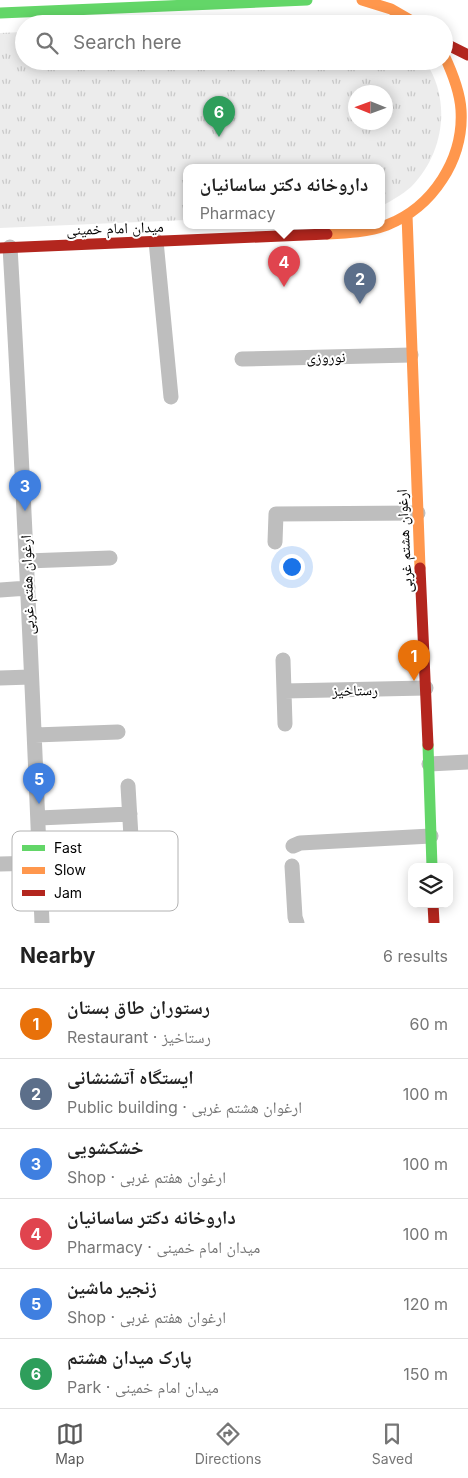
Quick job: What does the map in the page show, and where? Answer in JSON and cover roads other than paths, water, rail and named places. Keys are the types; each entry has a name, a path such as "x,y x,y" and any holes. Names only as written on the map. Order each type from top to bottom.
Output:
{"main road":[{"path":"0,13 307,0"},
{"path":"362,0 380,4 404,15"},
{"path":"410,8 413,15"},
{"path":"453,48 468,55"},
{"name":"میدان امام خمینی","path":"385,225 407,215 423,202 437,187 448,170 456,151 461,111 458,90 452,70"},
{"path":"437,187 460,172"},
{"name":"ارغوان هشتم غربی","path":"407,215 432,863"},
{"name":"میدان امام خمینی","path":"5,247 350,233 373,229"},
{"path":"434,908 434,923"}],"street":[{"path":"156,241 171,397"},
{"name":"ارغوان هفتم غربی","path":"5,247 28,588 39,831"},
{"name":"نوروزی","path":"242,359 411,355"},
{"path":"275,542 276,514 418,514"},
{"path":"26,561 110,558"},
{"path":"0,590 28,588"},
{"path":"283,660 285,724"},
{"path":"0,678 31,677"},
{"name":"رستاخیز","path":"284,691 426,688"},
{"path":"35,734 118,732"},
{"path":"429,764 468,762"},
{"path":"128,786 131,831"},
{"path":"38,818 130,814"},
{"path":"293,846 300,843 431,836"},
{"path":"292,866 297,923"}],"place":[{"name":"پارک میدان هشتم","path":"219,137"},
{"name":"داروخانه دکتر ساسانیان","path":"284,287"},
{"name":"ایستگاه آتشنشانی","path":"360,304"},
{"name":"خشکشویی","path":"25,511"},
{"name":"رستوران طاق بستان","path":"414,681"},
{"name":"زنجیر ماشین","path":"39,804"}]}
